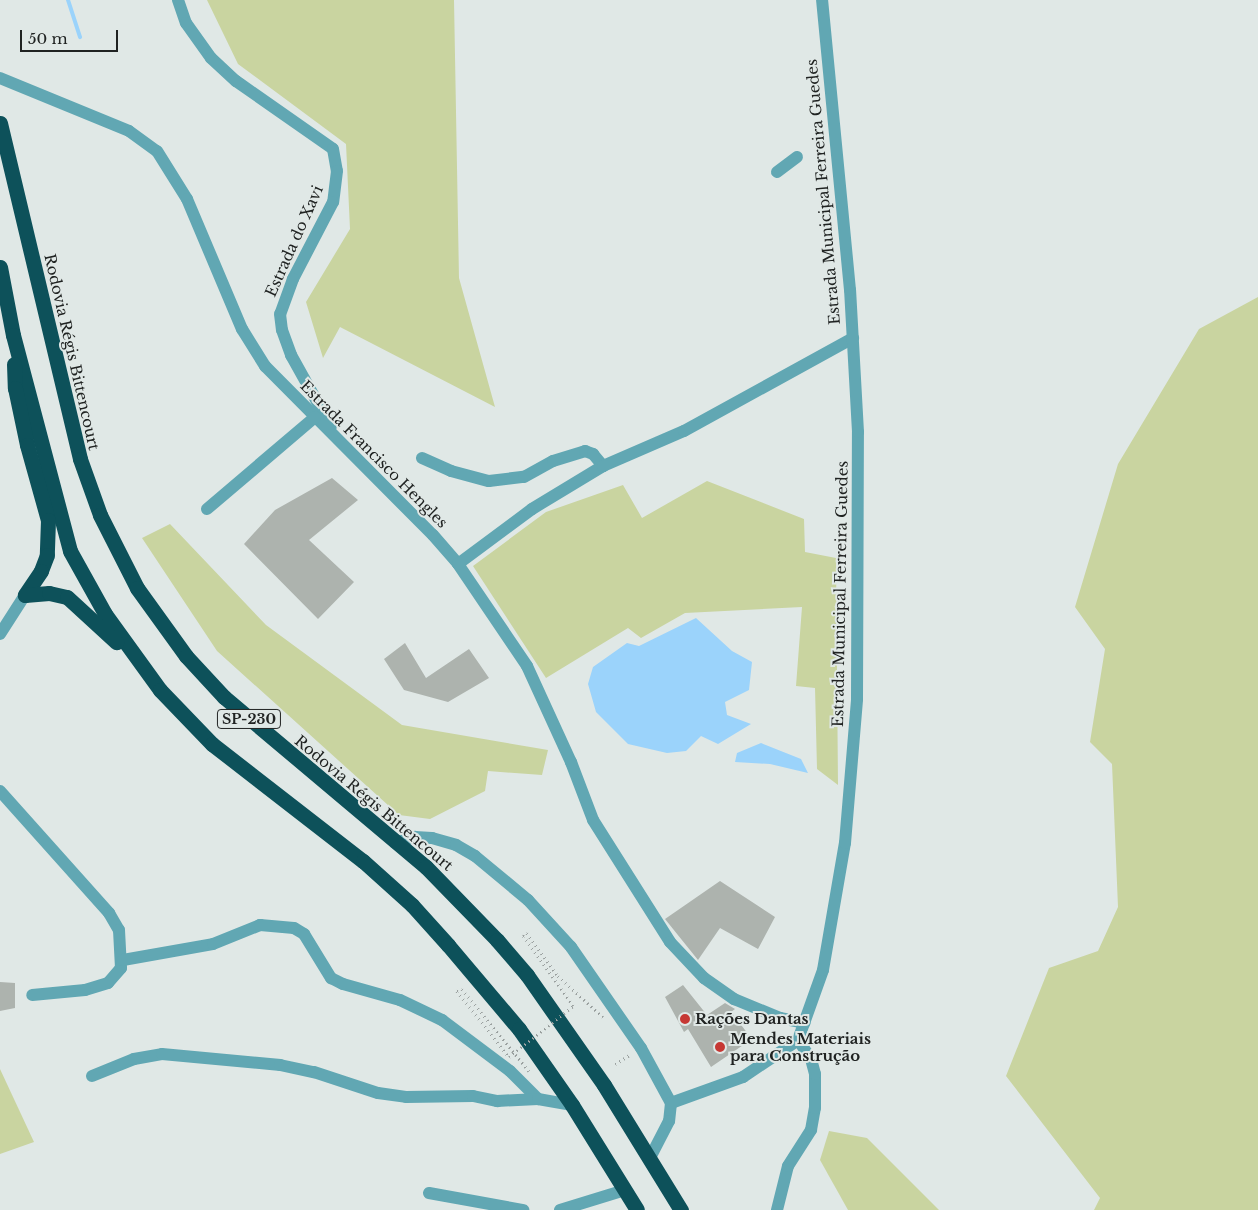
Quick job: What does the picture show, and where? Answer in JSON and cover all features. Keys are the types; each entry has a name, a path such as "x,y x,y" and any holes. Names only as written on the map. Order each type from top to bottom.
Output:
{"highway":[{"name":"Rodovia Régis Bittencourt","path":"0,123 80,459 100,515 123,565 186,656 224,697 395,843 426,867 527,975 604,1085 681,1210"},
{"name":"SP-230","path":"0,267 13,335 70,551 105,614 154,683 212,744 363,861 412,906 496,1000 572,1106 637,1210"},
{"path":"13,335 15,388 48,520 46,555 41,571 26,595"},
{"path":"26,595 49,593 75,601 154,683"}],"street":[{"name":"Estrada do Xavi","path":"178,0 186,23 211,58 236,81 333,149 337,171 333,202 293,280 280,314 282,330 292,355 335,434"},
{"name":"Estrada Municipal Ferreira Guedes","path":"798,1040 823,970 851,788 857,699 860,526 853,338 822,0"},
{"name":"Estrada Francisco Hengles","path":"0,78 129,131 157,152 187,199 242,329 265,366 404,503 458,564 527,666 571,762 593,820 670,942 704,978 734,998 780,1018 805,1023"},
{"path":"777,172 797,157"},
{"path":"458,564 532,509 603,466 684,431 853,338"},
{"path":"207,509 315,417"},
{"path":"422,458 451,472 489,481 524,477 553,461 585,451 593,454 603,466"},
{"path":"0,634 26,595"},
{"path":"0,791 109,912 118,930 123,960 121,968 108,983 85,990 32,995"},
{"path":"395,843 415,837 456,845 502,877 555,928 641,1048 671,1103 668,1121 650,1158"},
{"path":"123,960 214,944 260,925 294,928 304,934 331,978 343,984 400,1000 442,1020 510,1071 538,1099"},
{"path":"671,1103 743,1077 798,1040 811,1059 815,1074 815,1108 811,1130 788,1166 777,1210"},
{"path":"92,1076 134,1058 162,1054 280,1065 314,1072 378,1093 406,1098 473,1096 497,1101 538,1099 572,1106"},
{"path":"560,1210 625,1190"},
{"path":"429,1193 523,1210"}],"path":[{"path":"534,1080 462,989 457,991 509,1057 572,1006 523,936 527,934 558,976 608,1021"},
{"path":"615,1064 641,1048"}],"green space":[{"path":"207,0 454,0 459,278 495,407 340,327 323,358 306,302 350,229 346,144 238,64"},
{"path":"1258,297 1258,1210 1094,1210 1100,1198 1006,1076 1049,968 1098,951 1118,907 1112,764 1090,742 1105,649 1075,607 1118,464 1199,329"},
{"path":"707,481 804,519 805,552 836,558 838,785 817,769 815,688 796,686 802,607 685,613 641,638 628,628 546,678 473,566 546,512 623,485 642,518"},
{"path":"170,524 266,625 402,725 548,750 542,775 488,771 485,791 430,819 399,815 217,651 142,538"},
{"path":"0,1069 34,1142 0,1154"},
{"path":"829,1131 867,1138 939,1210 848,1210 820,1160"}],"water":[{"path":"696,618 732,651 752,662 749,690 725,702 727,715 751,724 718,744 701,736 686,751 667,753 628,744 596,712 588,684 593,667 627,643 639,646"},
{"path":"761,743 801,759 808,773 770,764 735,762 737,753"}],"building":[{"path":"332,478 358,500 309,540 354,582 318,619 244,544 275,510"},
{"path":"405,643 426,678 469,649 489,678 448,702 404,690 384,659"},
{"path":"720,881 775,917 758,949 720,928 698,960 665,919"},
{"path":"0,982 15,983 15,1008 0,1011"},
{"path":"683,985 707,1015 725,1003 735,1009 731,1012 752,1039 711,1067 688,1029 684,1032 665,997"}],"waterway":[{"path":"68,0 80,37"}],"place":[{"name":"Rações Dantas","path":"685,1019"},
{"name":"Mendes Materiais para Construção","path":"720,1047"}]}
